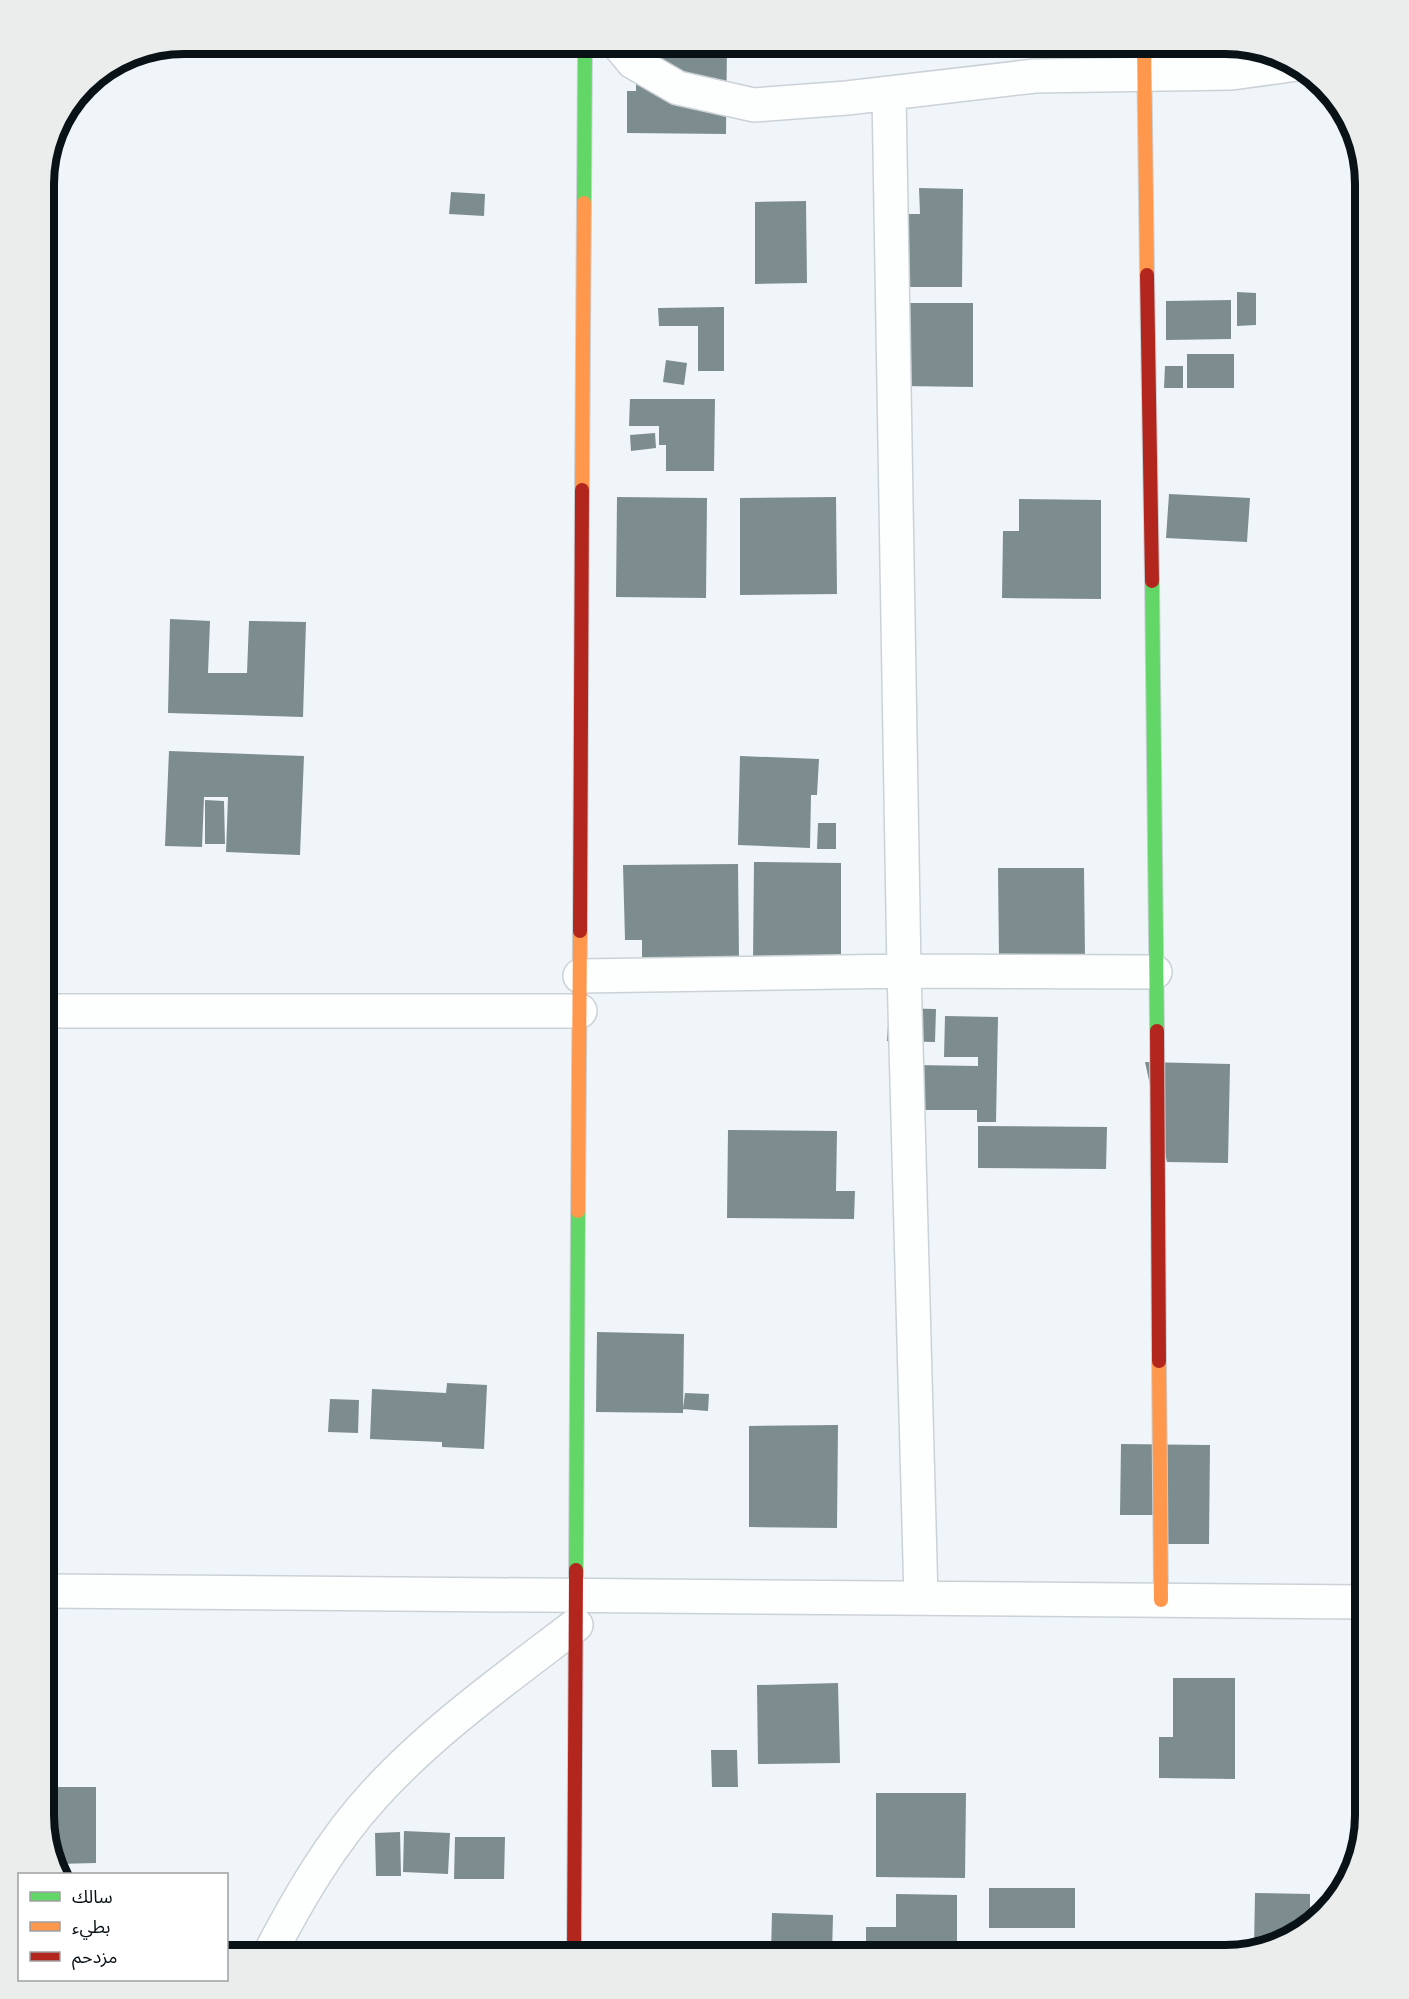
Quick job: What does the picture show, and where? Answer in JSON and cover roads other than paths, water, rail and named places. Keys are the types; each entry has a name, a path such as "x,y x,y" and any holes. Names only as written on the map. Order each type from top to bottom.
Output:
{"street":[{"path":"574,1945 585,54"},
{"path":"626,54 633,62 678,88 754,105 847,98 1035,76 1143,59 1232,73 1280,66"},
{"path":"1143,59 1155,787 1161,1600"},
{"path":"888,93 904,970 921,1598"},
{"path":"580,976 904,970 1155,972"},
{"path":"54,1011 580,1011"},
{"path":"54,1590 577,1610 921,1598 1355,1602"},
{"path":"274,1945 312,1878 374,1795 577,1610"}]}
